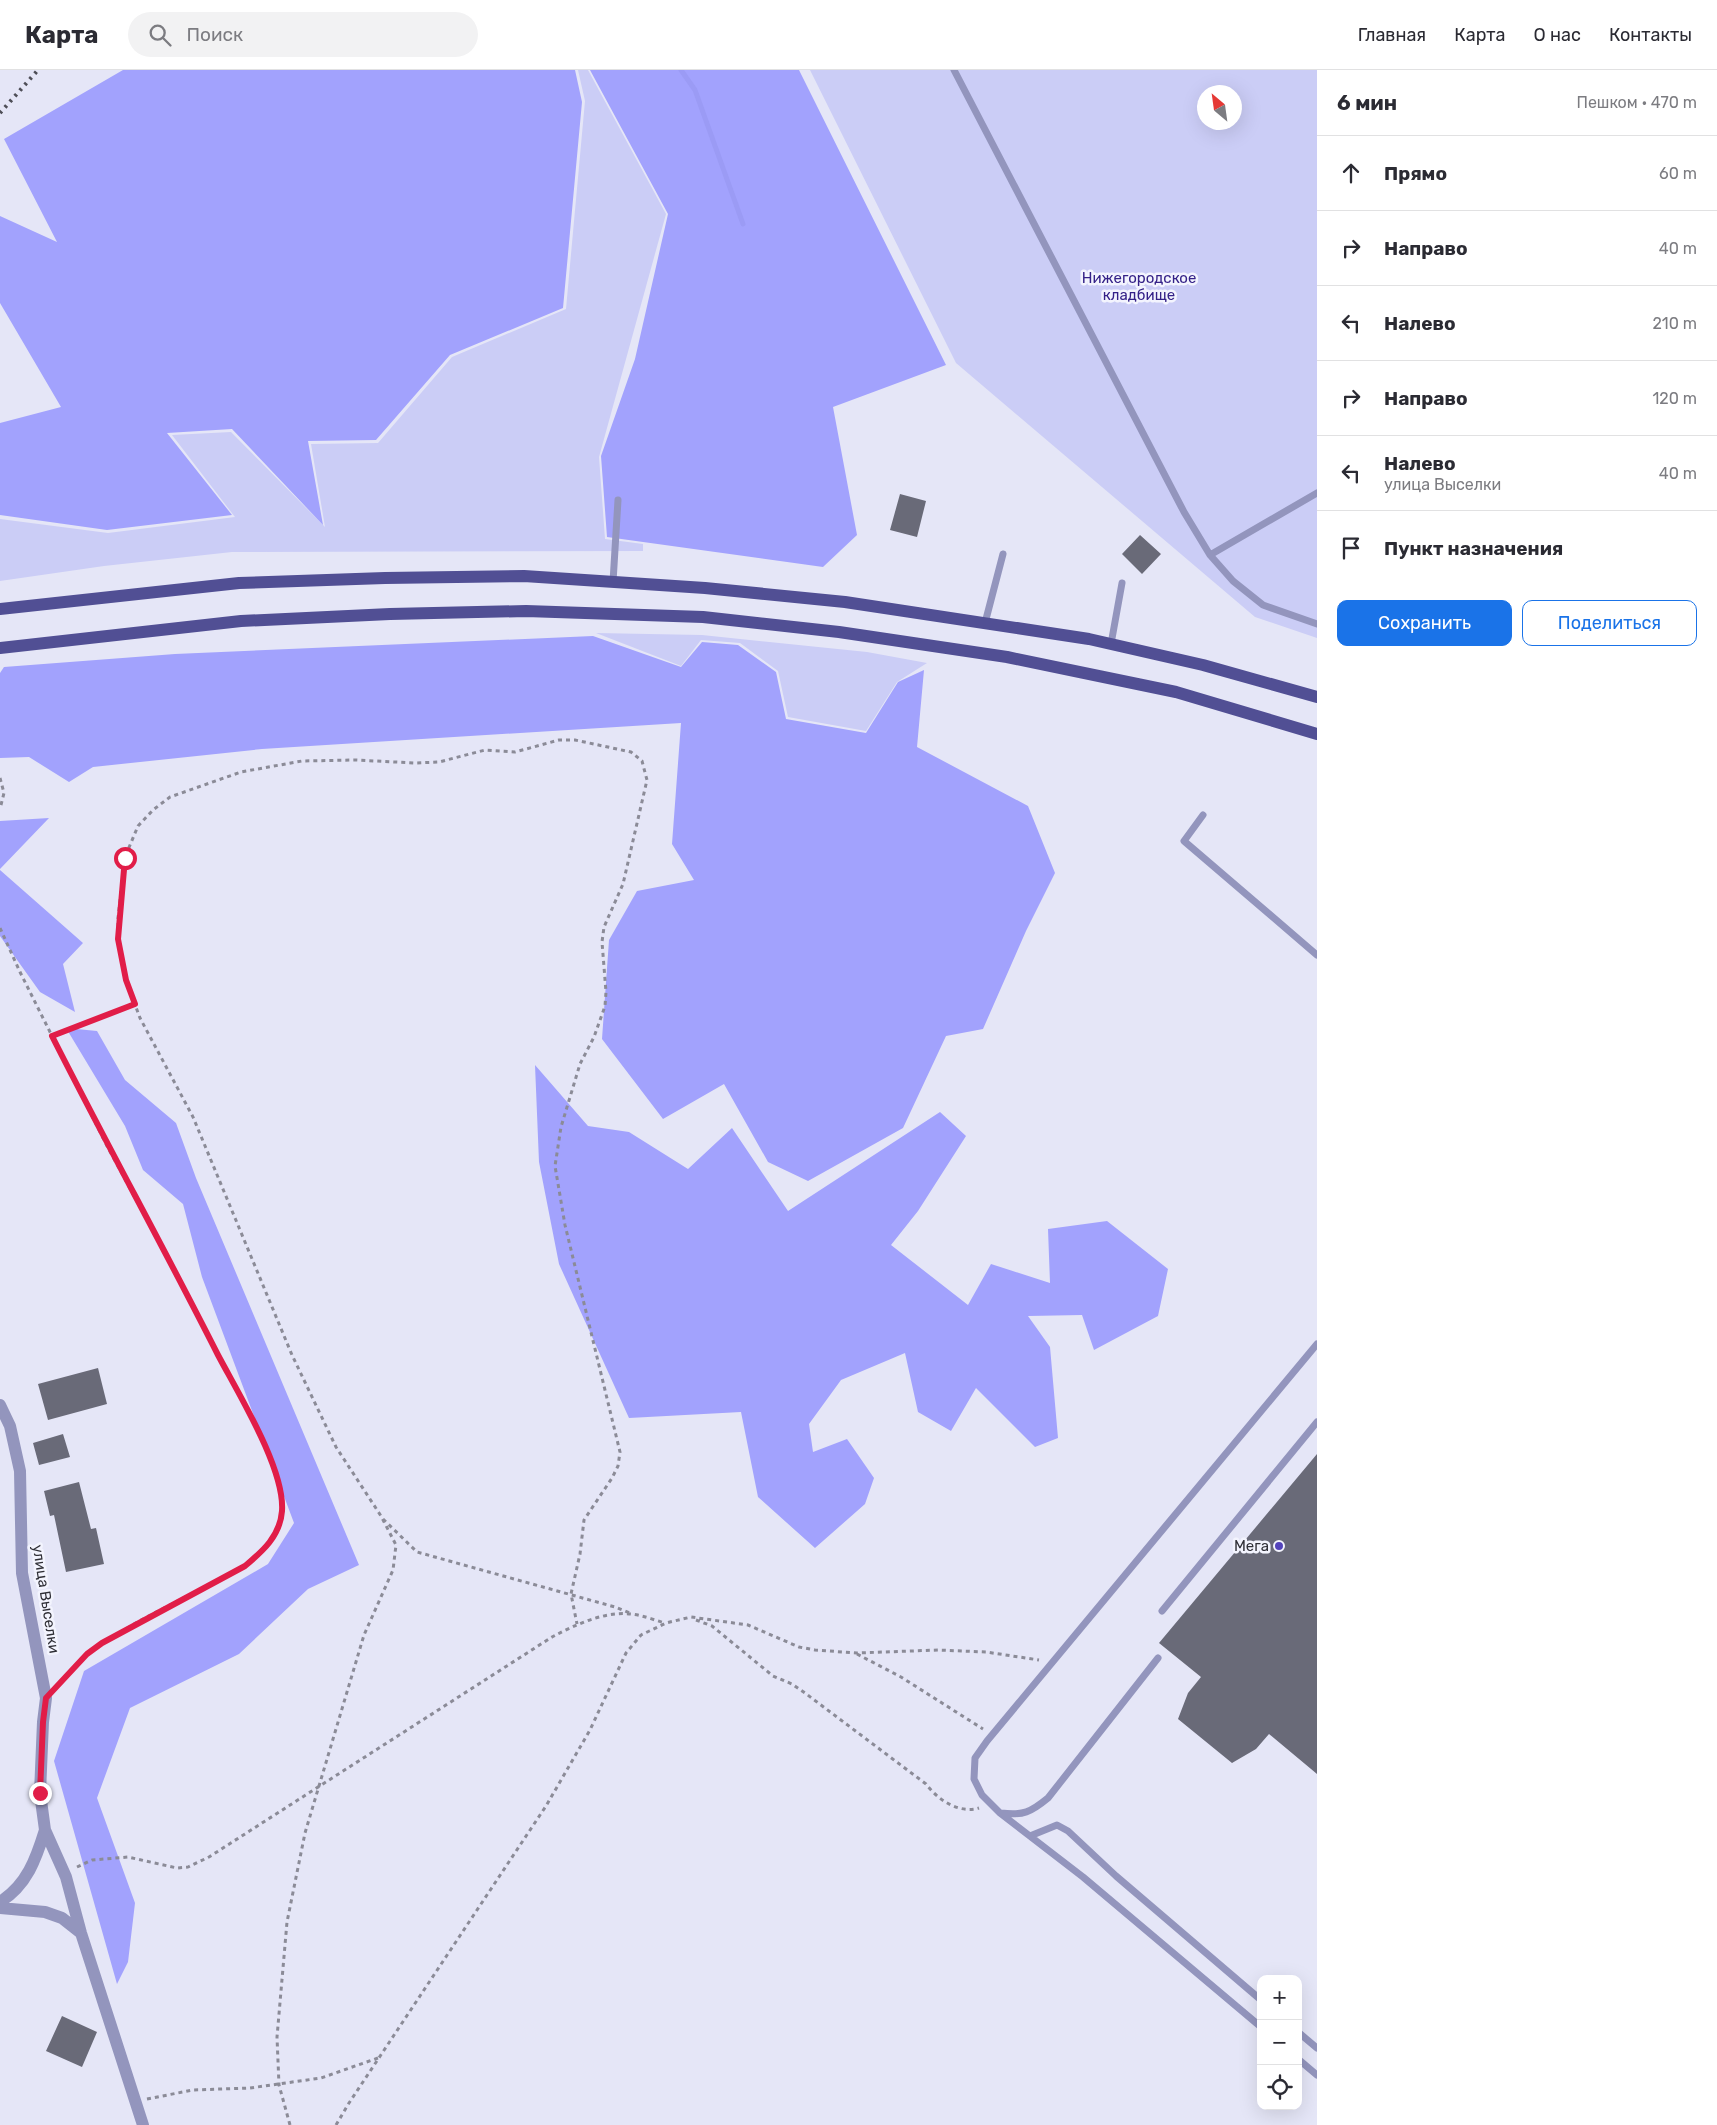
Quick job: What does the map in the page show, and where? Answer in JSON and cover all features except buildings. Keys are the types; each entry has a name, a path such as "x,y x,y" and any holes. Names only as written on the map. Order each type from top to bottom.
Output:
{"main road":[{"path":"0,609 239,583 386,578 524,576 705,588 845,602 1111,644 1203,665 1317,697"},
{"path":"0,648 241,621 526,611 703,617 839,632 1007,657 1176,692 1317,734"}],"street":[{"name":"улица Выселки","path":"0,1405 10,1426 20,1471 20,1548 22,1573 46,1698 40,1793 45,1830"},
{"path":"45,1830 66,1877 143,2125"},
{"path":"0,1902 26,1878 36,1859 45,1830"},
{"path":"0,1908 45,1912 62,1918 82,1933"}],"lane":[{"path":"954,70 1184,512 1210,555 1233,581 1263,605 1317,624"},
{"path":"1210,555 1317,493"},
{"path":"613,582 618,500"},
{"path":"985,623 1003,554"},
{"path":"1111,644 1122,583"},
{"path":"1203,815 1184,841 1317,955"},
{"path":"1257,2024 1083,1877 1000,1813 982,1795 974,1779 975,1758 992,1734 1317,1344"},
{"path":"1162,1611 1317,1422"},
{"path":"1000,1813 1017,1815 1034,1810 1048,1798 1158,1658"},
{"path":"1030,1836 1057,1825 1068,1831 1116,1876 1257,1997"},
{"path":"1302,2035 1317,2048"},
{"path":"1302,2062 1317,2075"}],"path":[{"path":"290,2125 279,2085 277,2037 287,1922 305,1833 364,1635 384,1595 393,1570 396,1545 381,1516 336,1447 292,1354 193,1117 140,1018 126,980 118,939 125,858 138,826 153,810 170,797 241,772 302,761 439,762 485,750 515,752 559,740 575,740 631,752 642,761 647,780 623,884 604,927 602,942 606,992 604,1006 594,1037 580,1064 561,1127 555,1166 566,1225 620,1452 618,1466 612,1478 584,1520 580,1554 571,1594 577,1624"},
{"path":"0,778 4,793 0,809"},
{"path":"0,928 107,1146 185,1290 266,1449 281,1493 282,1511 279,1524 272,1540 262,1552 245,1566 102,1643 87,1654 46,1698"},
{"path":"52,1036 135,1004"},
{"path":"381,1516 417,1552 571,1594 615,1607 630,1614 666,1623"},
{"path":"66,1877 77,1866 92,1860 128,1857 177,1868 188,1867 209,1857 552,1637 577,1624 608,1616 630,1614"},
{"path":"336,2125 546,1806 590,1730 626,1653 641,1635 666,1623 691,1617 748,1625 799,1647 857,1653 938,1650 986,1652 1052,1662"},
{"path":"691,1617 712,1626 772,1676 792,1684 805,1693 926,1784 932,1792 946,1803 955,1807 974,1810 992,1804"},
{"path":"857,1653 901,1676 992,1734"},
{"path":"136,2101 193,2090 250,2088 321,2078 379,2058"}],"green space":[{"path":"578,70 588,70 666,214 599,457 605,539 643,544 643,551 232,552 104,566 0,581 0,519 108,533 235,517 172,435 231,432 325,527 311,444 378,443 452,357 566,309 585,101"},
{"name":"Нижегородское кладбище","path":"810,70 1317,70 1317,638 1255,617 956,363"},
{"path":"596,633 702,635 867,652 927,663 897,682 866,731 788,717 778,671 740,643 701,640 681,666"}],"shaded area":[{"path":"123,70 575,70 582,102 563,308 450,355 376,440 308,441 323,525 232,429 167,433 232,515 107,530 0,515 0,423 61,407 0,303 0,216 57,242 4,139"},
{"path":"590,70 799,70 946,365 833,407 857,535 823,567 607,537 601,456 635,359 668,214"},
{"path":"593,636 681,667 702,642 738,645 776,672 786,719 866,733 898,682 924,670 917,747 1028,806 1055,873 1026,931 983,1029 946,1036 903,1128 808,1181 768,1162 724,1084 663,1119 602,1039 609,940 637,891 694,880 672,844 681,723 262,749 93,767 69,782 29,757 0,758 0,673 4,667 175,654"},
{"path":"49,818 0,869 0,821"},
{"path":"0,870 83,943 63,964 75,1012 40,992 0,936"},
{"path":"66,1028 97,1031 125,1080 176,1123 196,1178 359,1565 308,1589 239,1654 130,1708 97,1798 135,1903 128,1962 117,1984 54,1761 84,1671 268,1564 294,1523 202,1277 183,1204 143,1170 125,1126"},
{"path":"535,1065 588,1126 629,1132 688,1169 732,1128 788,1211 940,1112 966,1136 918,1211 891,1245 968,1305 991,1264 1050,1283 1048,1229 1107,1221 1168,1269 1158,1316 1094,1350 1082,1315 1028,1316 1050,1347 1058,1438 1035,1447 976,1388 951,1431 918,1412 905,1353 841,1380 809,1424 813,1452 847,1439 874,1478 865,1504 815,1548 758,1497 741,1412 629,1418 559,1264 539,1162"}],"waterway":[{"path":"681,70 695,90 743,224"}],"railway":[{"path":"0,113 38,70"}],"place":[{"name":"Мега","path":"1279,1546"}],"route":[{"path":"40,1793 46,1698 87,1654 102,1643 245,1566 262,1552 272,1540 282,1511 281,1493 275,1470 266,1449 185,1290 107,1146 52,1036 135,1004 126,980 118,939 118,918 125,858"}]}
